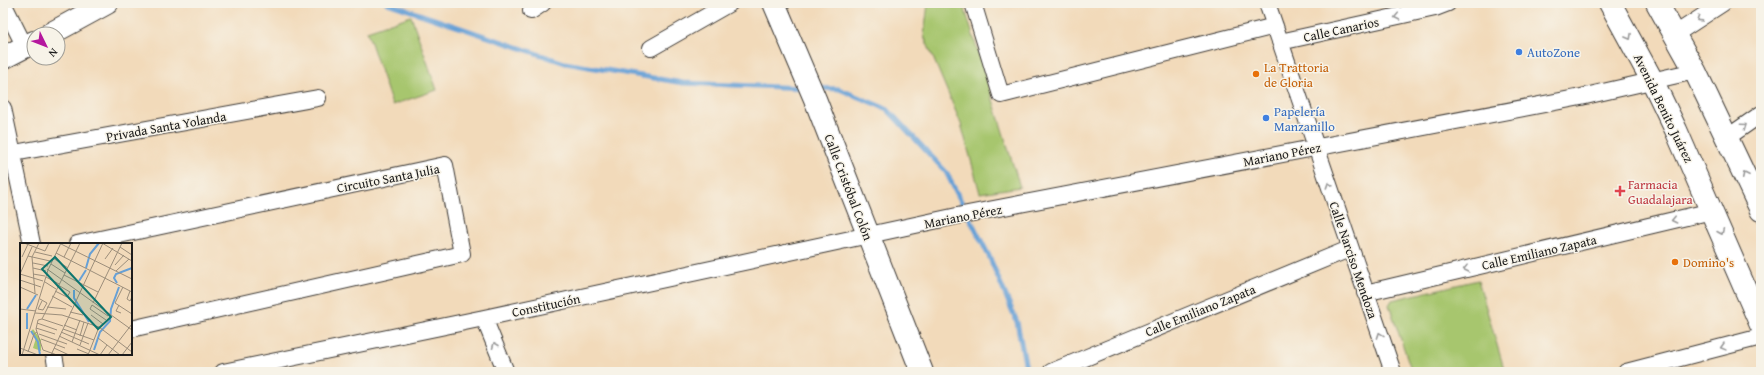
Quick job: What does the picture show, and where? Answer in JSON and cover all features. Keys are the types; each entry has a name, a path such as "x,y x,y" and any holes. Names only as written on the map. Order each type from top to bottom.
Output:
{"main road":[{"path":"65,26 107,3"},
{"name":"Calle Cristóbal Colón","path":"774,3 806,76 922,372"},
{"name":"Avenida Benito Juárez","path":"1610,3 1653,82 1712,211 1761,325"},
{"path":"1657,3 1695,71 1761,210"},
{"path":"3,58 26,46"}],"street":[{"path":"3,3 26,40"},
{"path":"651,48 730,3"},
{"path":"973,3 1001,95 1275,26"},
{"name":"Calle Narciso Mendoza","path":"1267,3 1393,372"},
{"name":"Calle Canarios","path":"1280,42 1435,8 1448,3"},
{"path":"1674,35 1723,3"},
{"name":"Mariano Pérez","path":"868,236 956,216 1653,82 1695,71"},
{"name":"Privada Santa Yolanda","path":"14,154 318,98"},
{"path":"3,108 32,243"},
{"path":"1728,138 1761,114"},
{"name":"Circuito Santa Julia","path":"82,243 445,165 462,254 132,329"},
{"name":"Calle Emiliano Zapata","path":"1365,293 1712,211"},
{"name":"Constitución","path":"223,372 868,236"},
{"name":"Calle Emiliano Zapata","path":"1051,372 1350,248"},
{"path":"484,318 506,372"},
{"path":"1626,372 1761,337"},
{"path":"54,355 57,372"}],"green space":[{"path":"928,3 963,3 1020,187 980,193 961,124 924,36"},
{"path":"411,16 437,90 392,105 367,31"},
{"path":"1478,280 1505,372 1450,372 1450,370 1442,372 1412,372 1389,305 1392,300"}],"waterway":[{"path":"387,3 565,63 683,83 804,88"},
{"path":"816,88 839,89 887,109 946,172 989,256 1017,322 1026,368"}],"place":[{"name":"AutoZone","path":"1519,52"},
{"name":"La Trattoria de Gloria","path":"1256,74"},
{"name":"Papelería Manzanillo","path":"1266,118"},
{"name":"Farmacia Guadalajara","path":"1620,191"},
{"name":"Domino's","path":"1675,262"}]}
